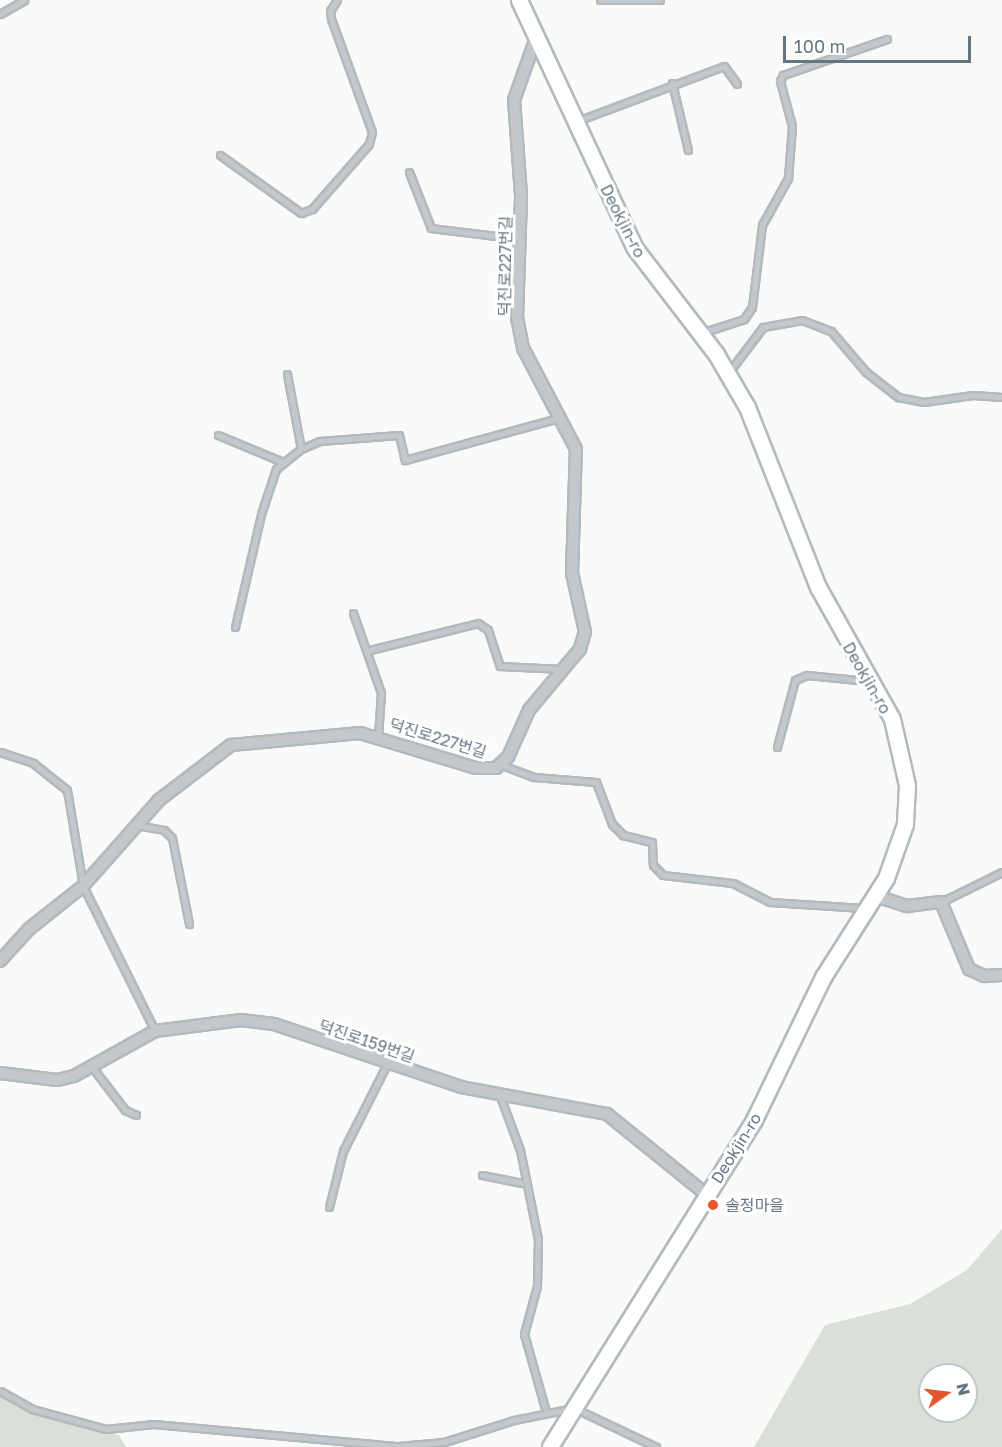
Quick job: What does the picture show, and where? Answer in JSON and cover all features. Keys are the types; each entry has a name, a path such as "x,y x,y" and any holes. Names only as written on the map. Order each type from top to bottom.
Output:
{"street":[{"name":"Deokjin-ro","path":"519,0 634,247 728,373 759,434 818,587 873,681 898,734 907,804 901,843 872,902 823,977 773,1086 550,1447"},
{"name":"덕진로227번길","path":"0,961 28,929 83,886 134,825 159,800 231,745 345,732 378,736 476,768 502,765 522,720 566,668 585,632 572,573 577,459 561,418 519,334 520,238 514,100 537,35"},
{"path":"872,902 907,906 941,902 969,969 984,976 1002,975"},
{"name":"덕진로159번길","path":"0,1073 57,1080 92,1067 155,1031 257,1022 386,1066 500,1096 607,1114 707,1195"}],"lane":[{"path":"0,14 24,0"},
{"path":"220,154 301,213 312,209 369,144 372,132 331,19 330,11 337,0"},
{"path":"600,0 660,0"},
{"path":"700,334 744,319 752,307 762,225 788,178 792,126 780,81 783,75 887,39"},
{"path":"576,122 672,83 724,66 737,84"},
{"path":"672,83 688,150"},
{"path":"409,172 431,228 520,238"},
{"path":"728,373 763,327 802,320 831,332 866,372 898,397 924,402 973,395 1002,397"},
{"path":"287,374 301,449"},
{"path":"235,627 261,514 283,462 301,449 320,441 399,435 405,460 561,418"},
{"path":"218,435 283,462"},
{"path":"354,613 370,650 383,707 378,736"},
{"path":"370,650 478,623 488,630 500,666 515,670 566,668"},
{"path":"777,747 795,680 807,675 873,681"},
{"path":"0,752 33,763 67,790 83,886 155,1031"},
{"path":"502,765 534,777 596,782 612,824 623,835 652,842 653,865 663,874 733,884 770,902 872,902"},
{"path":"134,825 164,830 172,838 189,924"},
{"path":"941,902 1002,872"},
{"path":"329,1207 343,1151 386,1066"},
{"path":"92,1067 116,1100 136,1115"},
{"path":"500,1096 527,1184 539,1263 524,1334 546,1412"},
{"path":"482,1175 527,1184"},
{"path":"0,1391 32,1409 106,1429 154,1425 398,1446 444,1442 546,1412 574,1408 656,1447"}],"shaded area":[{"path":"1002,1229 1002,1447 754,1447 825,1325 910,1304 967,1270"},
{"path":"0,1397 33,1414 119,1435 126,1447 0,1447"}],"place":[{"name":"솔정마을","path":"713,1205"}]}
